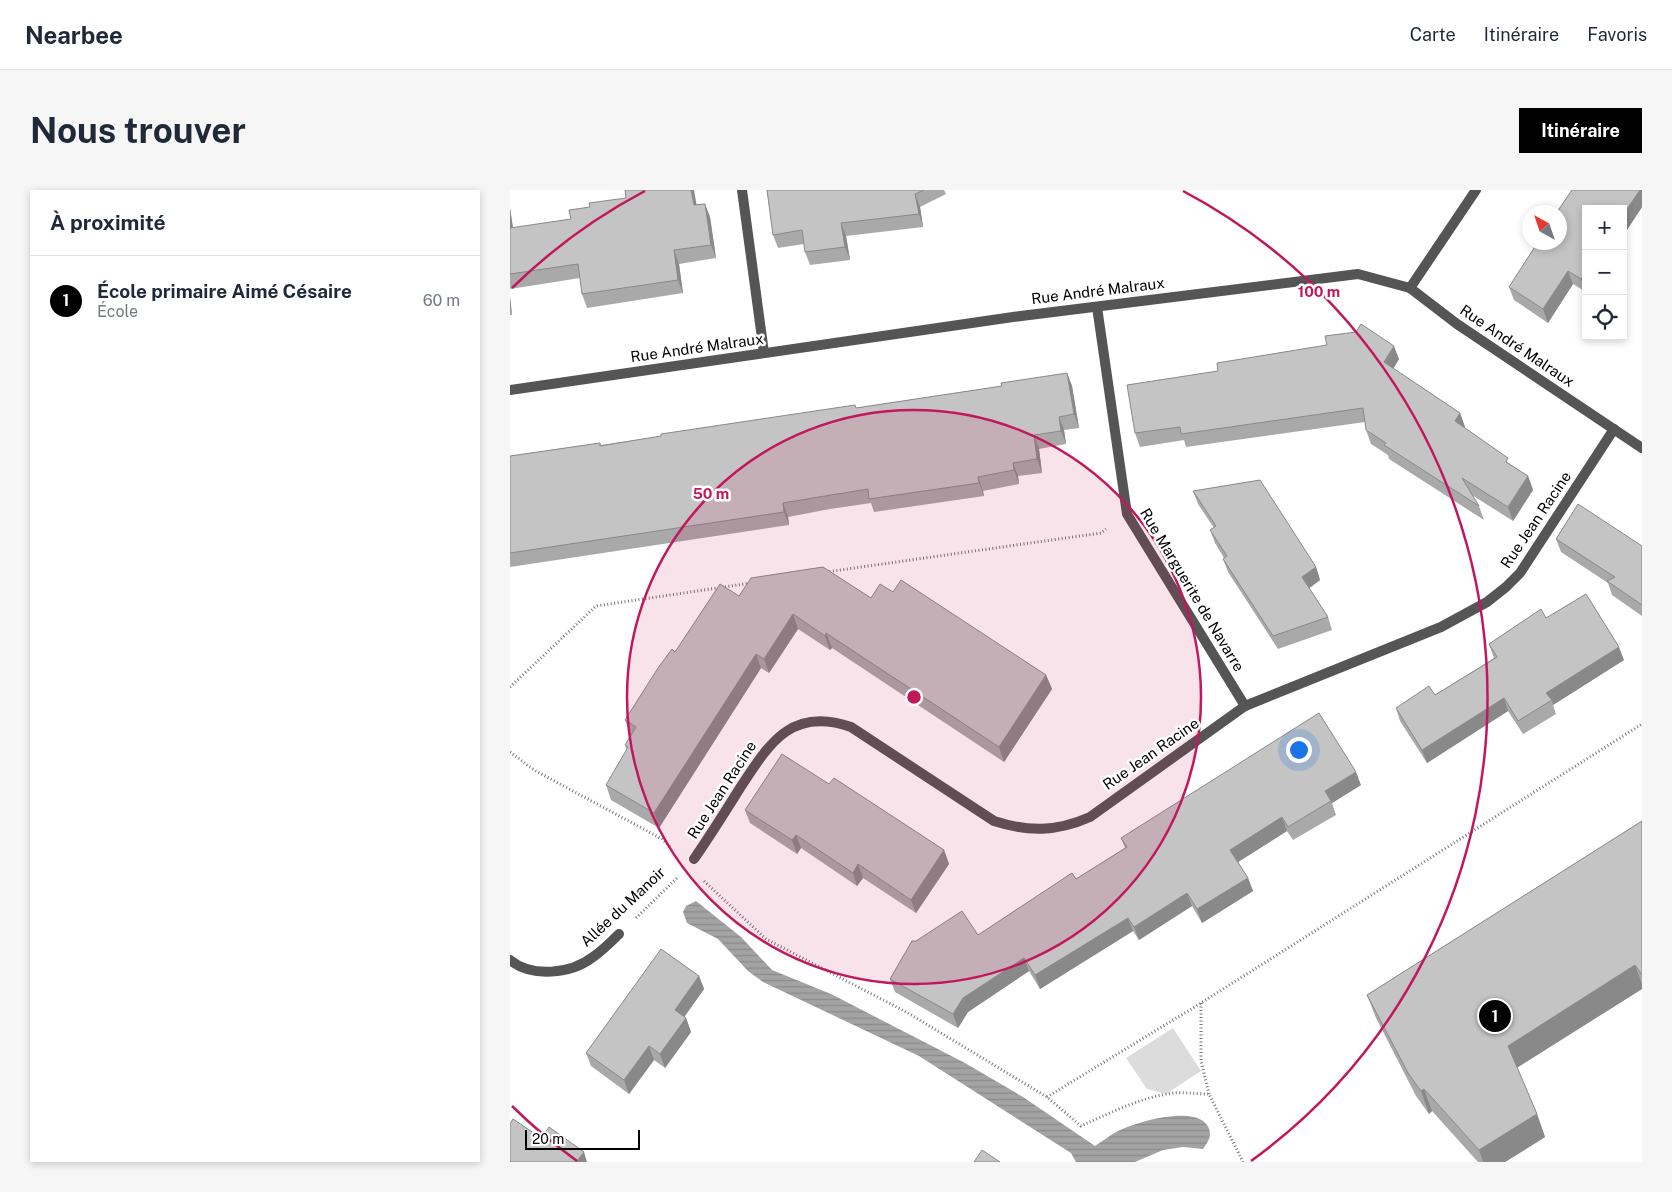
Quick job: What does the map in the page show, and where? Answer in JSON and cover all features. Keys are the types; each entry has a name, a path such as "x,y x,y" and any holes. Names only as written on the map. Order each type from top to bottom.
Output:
{"street":[{"path":"742,190 764,354"},
{"path":"1410,288 1476,190"},
{"name":"Rue André Malraux","path":"510,390 1097,306 1358,274 1410,288 1457,324 1642,448"},
{"name":"Rue Marguerite de Navarre","path":"1097,306 1127,514 1245,706"},
{"name":"Rue Jean Racine","path":"692,863 772,742 782,733 805,722 836,722 851,727 994,821 1016,828 1040,830 1057,829 1090,816 1245,706 1441,627 1506,588 1520,573 1614,429"},
{"name":"Allée du Manoir","path":"510,960 517,965 537,971 558,972 576,967 593,958 619,934"}],"path":[{"path":"819,573 1101,532 1127,514"},
{"path":"510,687 596,606 761,582"},
{"path":"1047,1097 1201,1003 1642,724"},
{"path":"510,752 534,770 662,839 692,863 766,939 908,1012 1047,1097 1081,1126 1124,1106 1173,1093 1209,1094"},
{"name":"Allée du Manoir","path":"619,934 692,863"},
{"path":"1201,1003 1201,1062 1209,1094 1243,1162"}],"shaded area":[{"path":"696,901 741,937 772,970 831,994 965,1063 1023,1097 1095,1146 1115,1133 1137,1123 1178,1116 1190,1116 1200,1119 1209,1128 1208,1140 1203,1149 1183,1147 1163,1150 1135,1162 1076,1162 1071,1153 919,1056 763,982 748,971 718,939 687,923 683,912 686,906"},
{"path":"1173,1028 1201,1071 1166,1094 1147,1089 1126,1058"}],"building":[{"path":"625,190 691,190 694,205 705,204 711,245 674,250 678,280 582,294 578,264 510,274 510,228 571,219 569,210 590,207 589,203 626,198"},
{"path":"767,190 924,190 915,194 919,214 841,223 845,247 805,252 802,230 773,235"},
{"path":"1572,190 1640,190 1627,209 1627,205 1582,205 1582,278 1581,279 1568,271 1543,309 1509,287 1533,250 1567,250 1567,205 1562,205"},
{"path":"1361,324 1394,346 1384,362 1460,413 1455,421 1508,458 1506,462 1528,476 1508,507 1462,478 1479,506 1384,445 1386,443 1366,430 1363,408 1181,434 1180,427 1135,433 1127,385 1218,371 1217,363 1327,345 1325,336 1356,332"},
{"path":"1067,373 1074,414 1059,417 1061,431 1034,435 1037,459 1013,463 1014,470 978,477 979,483 869,499 868,489 783,503 784,512 510,553 510,456 600,443 600,446 661,436 661,434 855,405 856,408 1002,386 1001,383"},
{"path":"1260,480 1316,567 1302,577 1328,617 1273,636 1223,559 1227,556 1210,530 1216,526 1193,491"},
{"path":"1578,504 1642,546 1642,605 1607,581 1615,577 1556,539"},
{"path":"823,567 871,598 880,584 893,592 901,580 1046,675 999,747 826,633 825,636 793,614 764,659 756,654 654,813 606,785 628,747 625,745 636,727 625,720 658,668 672,649 675,652 720,584 739,596 751,578"},
{"path":"1586,594 1619,647 1546,693 1552,700 1518,721 1504,698 1422,750 1396,708 1429,686 1435,695 1497,657 1489,644 1541,609 1546,618"},
{"path":"1319,713 1356,772 1325,791 1331,801 1288,827 1282,817 1230,850 1248,878 1197,909 1187,893 1134,927 1128,918 1035,975 1024,958 963,998 953,1014 890,979 912,941 916,941 962,911 978,935 1072,873 1076,879 1127,847 1121,838"},
{"path":"782,754 829,784 834,778 944,850 911,900 858,864 853,873 796,835 792,840 745,810"},
{"path":"1642,821 1642,975 1635,965 1508,1046 1537,1114 1479,1150 1424,1089 1421,1091 1408,1073 1367,995"},
{"path":"661,949 699,976 675,1010 686,1018 660,1054 649,1046 624,1080 586,1053"},
{"path":"513,1119 541,1138 549,1127 584,1152 576,1162 510,1162 510,1124"},
{"path":"982,1150 1000,1162 974,1162"}],"place":[{"name":"École primaire Aimé Césaire","path":"1495,1016"}]}
